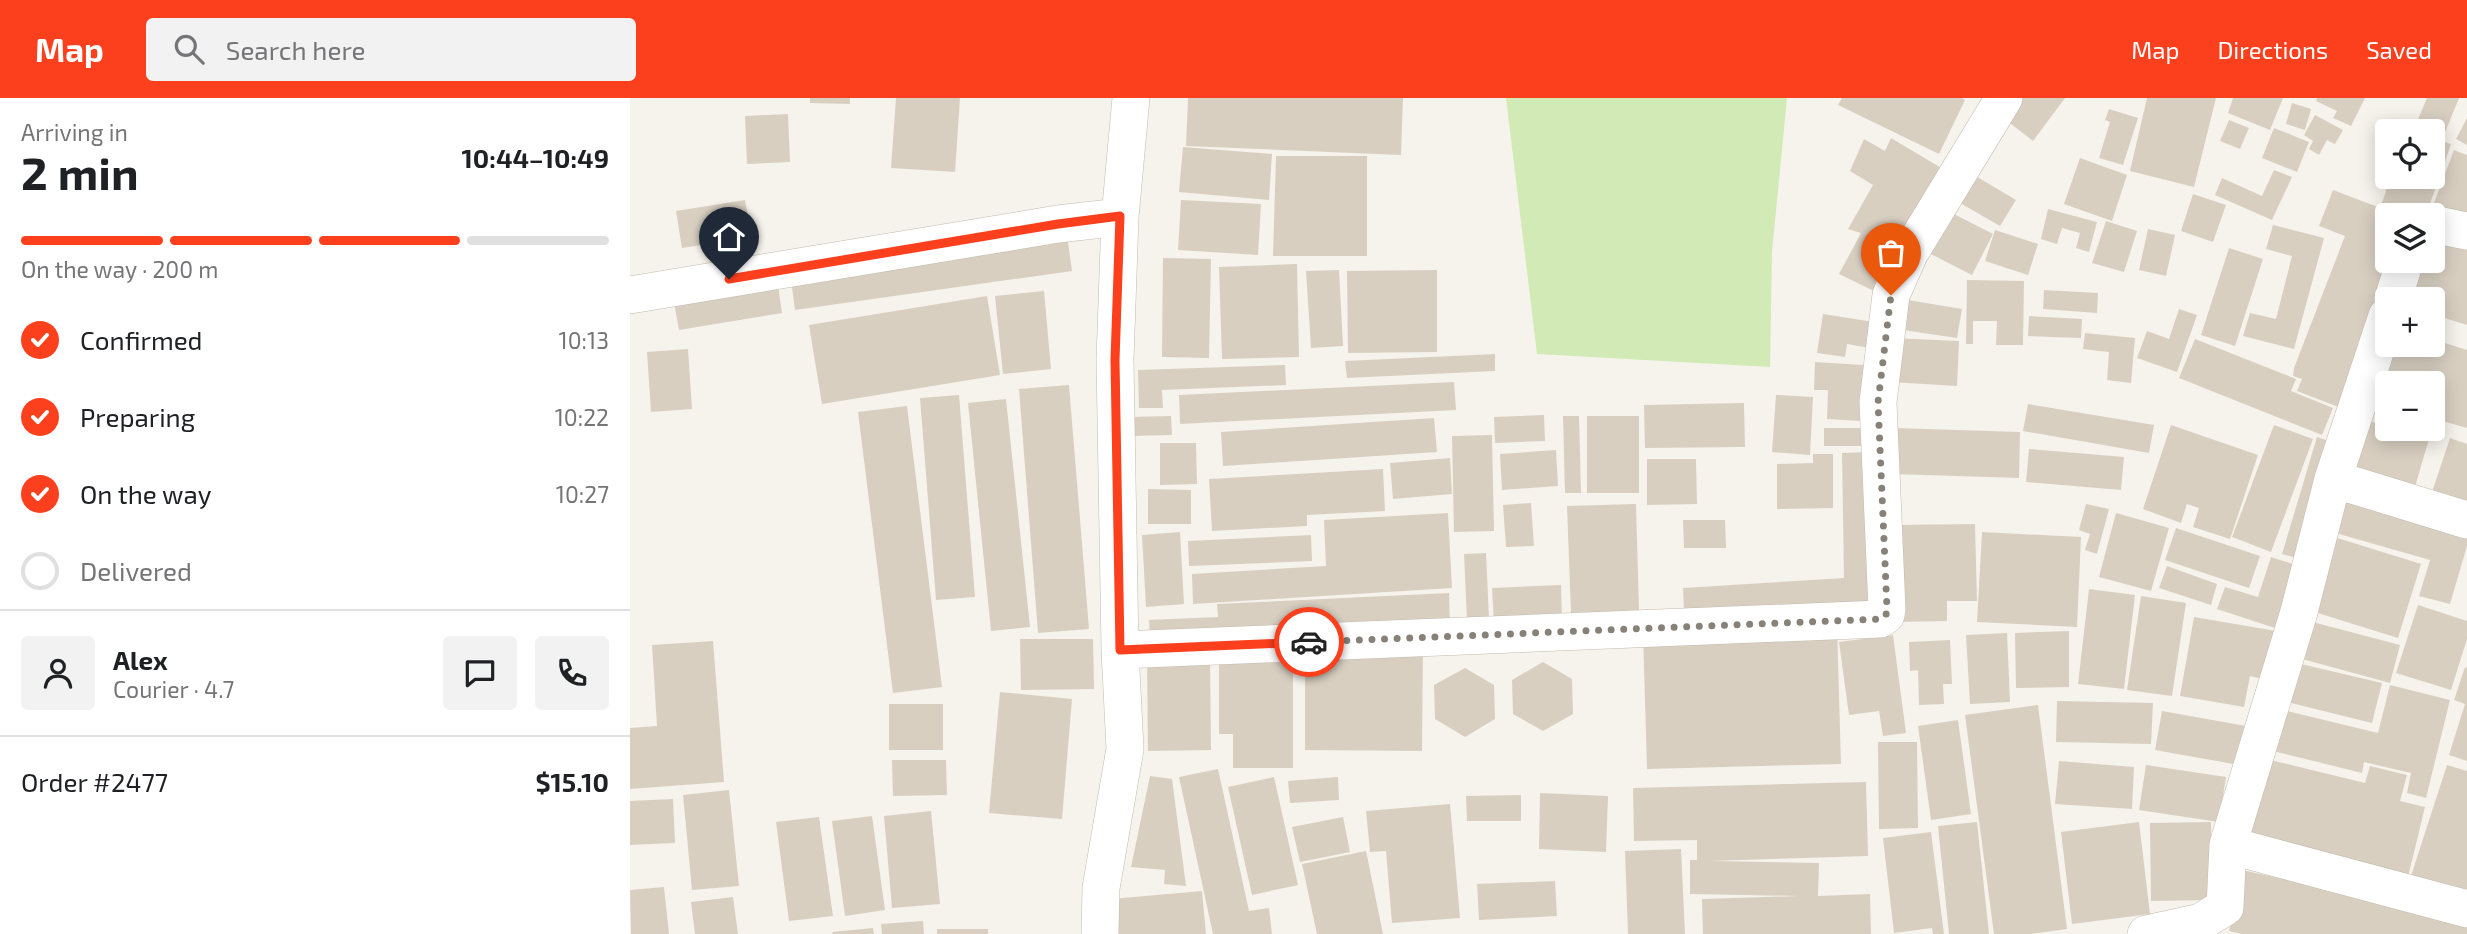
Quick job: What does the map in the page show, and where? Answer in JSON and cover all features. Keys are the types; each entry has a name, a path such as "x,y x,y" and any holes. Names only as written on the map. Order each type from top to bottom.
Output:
{"street":[{"path":"1100,934 1101,888 1125,749 1120,650 1115,360 1120,216 1131,98"},
{"path":"1120,650 1880,619 1886,615 1887,609 1878,402 1891,295 1909,254 2004,98"},
{"path":"630,295 1120,216"},
{"path":"2445,227 2467,231"},
{"path":"2146,934 2201,922 2225,907 2228,845 2298,612 2333,480 2375,352"},
{"path":"2333,480 2467,520"},
{"path":"2228,845 2467,909"}],"green space":[{"path":"1506,98 1787,98 1772,252 1770,367 1537,354"}],"building":[{"path":"810,98 850,98 850,104 810,103"},
{"path":"896,98 960,98 955,172 891,168"},
{"path":"1188,98 1403,98 1401,155 1186,146"},
{"path":"1842,98 1965,100 1939,154 1838,105"},
{"path":"2022,98 2065,98 2033,141 2006,120"},
{"path":"2147,98 2216,98 2194,187 2130,171"},
{"path":"2233,98 2283,98 2270,130 2228,113"},
{"path":"2317,98 2365,98 2351,126 2333,118 2337,111 2316,101"},
{"path":"2427,98 2459,98 2445,133 2445,119 2418,119"},
{"path":"2292,103 2311,109 2305,130 2286,124"},
{"path":"2109,109 2138,118 2123,165 2099,158 2110,122 2105,120"},
{"path":"788,114 790,162 747,164 745,116"},
{"path":"2315,115 2343,130 2335,144 2327,140 2319,155 2309,149 2313,141 2304,135"},
{"path":"2467,118 2467,145 2456,139"},
{"path":"2229,120 2249,128 2240,149 2220,141"},
{"path":"2274,128 2309,142 2297,172 2262,158"},
{"path":"1891,138 1943,169 1880,294 1839,274 1861,233 1848,229 1873,185 1850,171 1864,139 1885,151"},
{"path":"2445,142 2451,144 2445,161"},
{"path":"1183,147 1272,154 1269,200 1179,192"},
{"path":"2454,150 2467,155 2467,225 2445,216 2445,203 2434,203 2439,189 2445,189 2445,174"},
{"path":"1276,156 1367,156 1367,256 1273,256"},
{"path":"2080,158 2127,175 2112,221 2064,204"},
{"path":"2274,170 2292,177 2272,220 2215,195 2222,178 2262,196"},
{"path":"1969,172 2016,200 2000,226 1953,199"},
{"path":"2387,189 2435,189 2430,203 2382,203"},
{"path":"2333,190 2375,206 2375,273 2393,273 2388,287 2375,287 2375,320 2341,408 2297,391 2302,379 2293,376 2345,236 2319,226"},
{"path":"2193,194 2226,205 2213,242 2181,231"},
{"path":"745,200 752,237 682,248 676,211"},
{"path":"1181,200 1261,204 1258,255 1178,250"},
{"path":"2048,209 2097,222 2089,252 2076,248 2080,233 2062,228 2057,244 2041,239"},
{"path":"1946,210 1993,234 1972,275 1925,251"},
{"path":"2106,221 2137,231 2124,272 2092,263"},
{"path":"2273,225 2324,238 2294,349 2243,336 2250,313 2276,319 2292,256 2266,249"},
{"path":"2148,229 2175,235 2166,276 2139,270"},
{"path":"1995,230 2038,244 2028,275 1985,261"},
{"path":"2445,233 2467,240 2467,325 2445,318 2445,287 2404,287 2408,273 2445,273"},
{"path":"1067,235 1072,271 795,310 790,273"},
{"path":"2229,248 2263,259 2235,346 2201,335"},
{"path":"1163,258 1211,259 1209,358 1162,357"},
{"path":"1297,264 1299,357 1222,359 1219,267"},
{"path":"1339,270 1343,346 1311,348 1306,271"},
{"path":"1437,270 1437,352 1348,353 1347,271"},
{"path":"777,279 782,313 679,330 673,297"},
{"path":"1967,280 2024,281 2023,345 1996,345 1997,321 1973,321 1973,344 1966,344"},
{"path":"2044,290 2098,293 2097,313 2043,309"},
{"path":"1044,291 1051,369 1003,374 995,296"},
{"path":"987,296 1000,375 822,404 809,325"},
{"path":"1908,300 1962,309 1957,338 1903,330"},
{"path":"2179,309 2197,315 2177,372 2137,358 2147,331 2169,339"},
{"path":"1823,314 1874,322 1870,348 1847,344 1845,357 1817,353"},
{"path":"2029,316 2082,319 2081,338 2028,336"},
{"path":"2085,333 2135,338 2131,383 2107,380 2109,352 2083,349"},
{"path":"1893,338 1959,341 1957,386 1891,382"},
{"path":"2195,339 2296,379 2291,391 2333,408 2322,435 2179,378"},
{"path":"2445,343 2467,350 2467,428 2445,422 2445,371 2378,371 2382,357 2445,357"},
{"path":"688,349 692,409 651,412 647,352"},
{"path":"1495,354 1495,371 1347,378 1345,361"},
{"path":"1815,362 1864,365 1860,421 1827,419 1828,390 1814,390"},
{"path":"1285,365 1286,385 1162,390 1163,408 1139,408 1138,370"},
{"path":"2375,379 2375,413 2365,410"},
{"path":"1454,382 1456,410 1180,424 1179,395"},
{"path":"1069,385 1089,629 1038,633 1019,389"},
{"path":"959,395 975,597 936,600 920,398"},
{"path":"1776,395 1813,397 1810,455 1772,452"},
{"path":"1006,399 1030,627 991,631 968,403"},
{"path":"1744,403 1745,447 1645,448 1644,405"},
{"path":"2028,404 2154,425 2149,453 2023,431"},
{"path":"907,406 942,687 893,693 858,412"},
{"path":"1544,415 1545,441 1495,443 1494,417"},
{"path":"1171,416 1172,435 1130,436 1130,417"},
{"path":"1563,416 1579,416 1581,493 1565,493"},
{"path":"1587,416 1639,416 1639,493 1587,493"},
{"path":"1434,418 1437,452 1223,466 1221,432"},
{"path":"2362,419 2375,423 2375,441 2428,441 2412,497 2345,477"},
{"path":"2171,425 2258,455 2230,539 2193,527 2199,508 2187,504 2181,523 2143,509"},
{"path":"2274,425 2313,439 2271,552 2232,537"},
{"path":"1824,428 1868,428 1868,446 1824,446"},
{"path":"1895,428 2020,432 2019,478 1894,474"},
{"path":"1492,435 1494,531 1454,532 1452,436"},
{"path":"2317,437 2335,443 2300,559 2282,554"},
{"path":"2450,438 2467,444 2467,516 2428,504"},
{"path":"1160,443 1196,443 1197,484 1160,485"},
{"path":"2029,449 2124,457 2121,490 2026,482"},
{"path":"1556,450 1558,486 1502,490 1500,454"},
{"path":"1868,452 1876,603 1684,612 1683,588 1844,578 1842,453"},
{"path":"1813,454 1833,454 1833,508 1777,509 1777,464 1813,463"},
{"path":"1450,458 1452,494 1393,499 1390,463"},
{"path":"1647,459 1696,459 1697,504 1647,505"},
{"path":"1383,469 1385,511 1307,515 1307,526 1212,531 1209,479"},
{"path":"1148,489 1191,490 1191,524 1148,524"},
{"path":"2336,492 2467,529 2467,546 2450,604 2419,596 2430,560 2325,530"},
{"path":"1531,503 1534,546 1506,547 1503,505"},
{"path":"1636,504 1639,611 1571,613 1567,506"},
{"path":"2086,504 2109,509 2097,554 2085,550 2090,534 2079,530"},
{"path":"1448,513 1452,588 1193,604 1192,574 1326,566 1324,520"},
{"path":"2116,513 2169,528 2151,591 2099,577"},
{"path":"1683,520 1725,520 1726,548 1684,548"},
{"path":"1975,524 1977,601 1947,601 1947,621 1896,622 1894,525"},
{"path":"2176,528 2260,556 2249,588 2165,560"},
{"path":"1180,532 1184,604 1146,607 1142,535"},
{"path":"1982,532 2081,537 2077,627 1977,622"},
{"path":"1311,535 1312,561 1189,566 1188,541"},
{"path":"2331,536 2421,564 2398,638 2308,610"},
{"path":"1486,553 1489,619 1467,620 1464,554"},
{"path":"2271,557 2299,566 2278,629 2217,609 2225,587 2258,597"},
{"path":"2167,566 2217,584 2211,605 2159,588"},
{"path":"1561,585 1562,620 1494,623 1492,588"},
{"path":"2089,589 2135,595 2124,689 2078,684"},
{"path":"1449,593 1450,626 1150,639 1149,620 1218,617 1217,604"},
{"path":"2141,596 2186,603 2172,696 2127,690"},
{"path":"2418,605 2467,621 2467,639 2451,690 2396,673"},
{"path":"2194,617 2276,631 2267,680 2250,676 2244,707 2180,696"},
{"path":"2305,620 2400,645 2390,683 2295,657"},
{"path":"1837,627 1841,764 1647,769 1643,633"},
{"path":"2069,631 2069,687 2016,688 2015,633"},
{"path":"2007,633 2010,702 1970,704 1966,635"},
{"path":"1893,635 1906,733 1883,736 1879,711 1849,715 1839,642"},
{"path":"1020,639 1093,639 1094,689 1021,690"},
{"path":"1950,640 1952,684 1943,684 1944,704 1919,705 1918,670 1910,671 1909,642"},
{"path":"713,641 724,782 630,789 630,728 657,726 652,645"},
{"path":"1305,646 1423,646 1422,751 1305,750"},
{"path":"1219,653 1293,653 1293,768 1233,768 1233,734 1219,734"},
{"path":"1147,658 1210,658 1211,750 1148,751"},
{"path":"2288,661 2382,683 2372,723 2279,700"},
{"path":"1543,662 1572,679 1573,714 1543,731 1513,714 1512,680"},
{"path":"2465,667 2467,761 2449,755 2465,704 2454,700"},
{"path":"1465,668 1494,685 1495,719 1465,737 1435,719 1434,685"},
{"path":"2390,685 2450,700 2426,798 2407,793 2411,773 2364,762 2362,773 2265,749 2275,708 2378,733"},
{"path":"1000,692 1072,699 1062,819 989,813"},
{"path":"2057,701 2153,703 2151,744 2056,742"},
{"path":"889,704 943,704 943,750 889,750"},
{"path":"2038,705 2067,929 2031,934 1994,934 1965,715"},
{"path":"2162,711 2246,726 2239,765 2155,750"},
{"path":"1958,720 1971,814 1931,820 1918,726"},
{"path":"1878,742 1917,742 1918,828 1879,829"},
{"path":"2262,758 2365,783 2370,766 2407,775 2400,801 2425,807 2406,885 2241,846"},
{"path":"892,760 946,760 947,795 893,796"},
{"path":"2059,761 2134,767 2132,809 2055,804"},
{"path":"2146,765 2226,777 2219,822 2139,810"},
{"path":"2447,765 2467,771 2467,900 2409,882"},
{"path":"1218,769 1249,911 1269,908 1272,934 1213,934 1179,777"},
{"path":"1150,776 1172,779 1186,886 1164,884 1165,870 1131,867"},
{"path":"1274,777 1298,885 1252,895 1228,787"},
{"path":"1338,777 1339,800 1290,803 1288,781"},
{"path":"1866,782 1868,856 1710,861 1819,863 1818,896 1870,894 1871,934 1703,934 1702,899 1799,896 1690,894 1690,860 1697,860 1697,840 1634,841 1633,788"},
{"path":"729,790 739,886 692,890 683,795"},
{"path":"1540,793 1608,796 1606,852 1539,849"},
{"path":"1521,795 1521,821 1467,821 1466,796"},
{"path":"673,799 675,843 630,845 630,801"},
{"path":"1450,804 1460,918 1392,923 1386,851 1370,852 1366,811"},
{"path":"931,811 940,904 892,908 884,816"},
{"path":"872,816 885,910 845,916 832,821"},
{"path":"819,817 833,916 789,921 776,822"},
{"path":"1343,817 1350,852 1300,862 1292,827"},
{"path":"1977,822 1989,934 1949,934 1938,826"},
{"path":"2139,822 2150,914 2072,924 2061,832"},
{"path":"2211,822 2212,900 2151,901 2150,823"},
{"path":"1931,832 1944,934 1933,934 1932,928 1894,933 1883,838"},
{"path":"1681,849 1685,934 1628,934 1625,851"},
{"path":"1366,851 1383,934 1317,934 1302,864"},
{"path":"2242,870 2467,919 2467,934 2242,934 2229,931"},
{"path":"1555,881 1557,916 1479,920 1477,884"},
{"path":"664,887 669,934 631,934 630,890"},
{"path":"1202,891 1206,934 1114,934 1111,899"},
{"path":"733,897 738,934 695,934 691,902"},
{"path":"923,921 924,934 882,934 881,924"},
{"path":"873,928 874,934 832,932"},
{"path":"937,929 988,929 988,934 937,934"}],"way so far":[{"path":"1309,642 1880,619 1886,615 1887,609 1878,402 1891,295"}],"route":[{"path":"729,279 1120,216 1115,360 1120,650 1309,642"}]}
